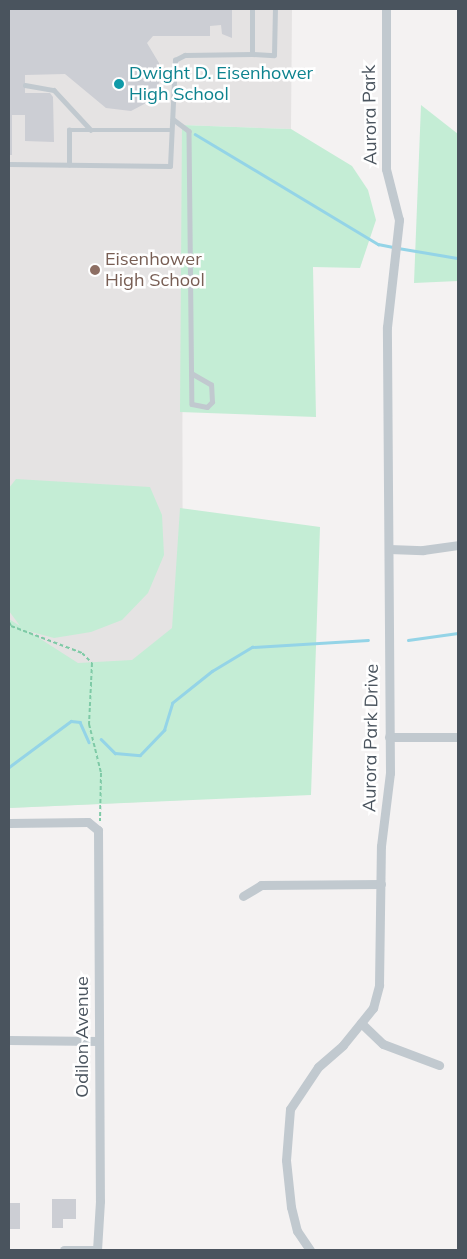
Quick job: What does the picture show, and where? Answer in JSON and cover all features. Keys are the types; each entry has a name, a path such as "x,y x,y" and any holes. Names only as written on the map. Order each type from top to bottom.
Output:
{"street":[{"name":"Aurora Park","path":"386,9 386,169 399,220"},
{"name":"Aurora Park Drive","path":"310,1250 297,1231 290,1198 286,1160 290,1109 318,1067 374,1008 379,985 381,846 390,789 387,327 399,220"},
{"path":"389,549 423,550 458,545"},
{"path":"389,737 458,737"},
{"path":"9,823 96,827"},
{"name":"Odilon Avenue","path":"96,827 100,1201 97,1250"},
{"path":"243,896 261,885 381,884"},
{"path":"361,1023 383,1044 439,1065"},
{"path":"9,1040 98,1041"},
{"path":"64,1250 97,1250"}],"lane":[{"path":"252,9 252,54"},
{"path":"9,164 170,166 170,130 173,119 175,60 185,55 274,55 275,9"},
{"path":"25,85 54,90 91,130"},
{"path":"173,119 189,131 192,404 207,407 212,402 211,386 192,374"},
{"path":"69,165 69,130 170,130"}],"path":[{"path":"9,622 11,626 82,653 92,663 89,724 101,773 96,827"}],"shaded area":[{"name":"Eisenhower High School","path":"9,9 292,9 291,129 182,125 183,800 9,808"}],"green space":[{"path":"421,105 458,134 458,281 414,283"},
{"path":"182,125 291,129 352,166 368,190 376,220 360,268 313,267 316,417 180,412"},
{"path":"16,479 150,487 162,515 164,555 148,593 122,620 91,632 54,638 28,631 78,663 132,660 172,628 180,508 320,527 311,795 9,808 9,619 20,626 9,611 9,488"}],"building":[{"name":"Dwight D. Eisenhower High School","path":"9,9 232,9 232,38 222,34 221,25 210,26 210,36 153,36 147,43 159,63 160,81 150,101 131,111 106,108 65,74 25,75 25,93 50,93 53,97 54,142 25,141 25,115 12,115 12,155 9,155"},
{"path":"52,1199 76,1199 76,1219 63,1219 63,1228 52,1228"},
{"path":"9,1203 20,1203 20,1229 10,1229"}],"waterway":[{"path":"195,134 378,244 393,247"},
{"path":"398,248 458,258"},
{"path":"408,640 458,633"},
{"path":"101,739 115,753 140,755 164,730 172,703 212,671 252,647 368,640"},
{"path":"9,767 71,721 80,722 89,742"}],"place":[{"name":"Dwight D. Eisenhower High School","path":"119,84"},
{"name":"Eisenhower High School","path":"95,270"}]}
